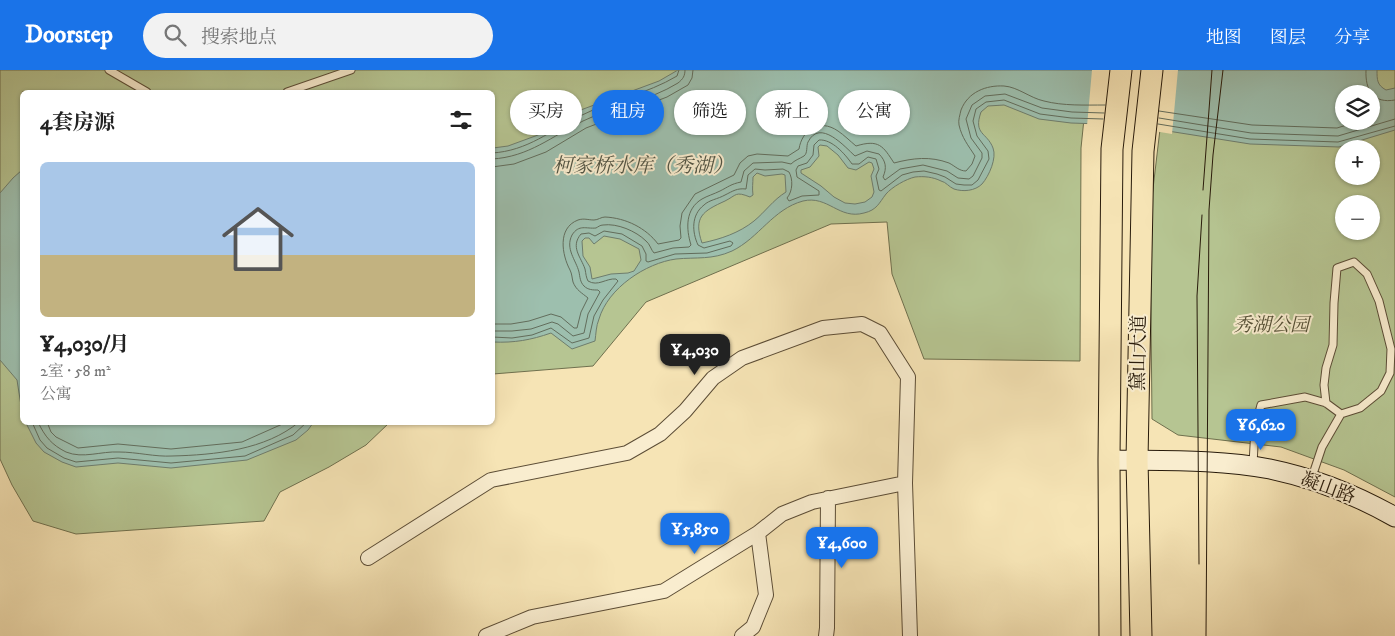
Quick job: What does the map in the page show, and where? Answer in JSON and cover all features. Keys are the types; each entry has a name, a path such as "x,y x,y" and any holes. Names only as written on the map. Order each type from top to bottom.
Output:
{"main road":[{"name":"黛山大道","path":"1110,636 1109,460 1112,149 1120,70"},
{"name":"黛山大道","path":"1141,636 1138,460 1143,151 1152,70"}],"street":[{"path":"368,558 491,480 627,453 660,434 685,411 713,378 742,358 823,328 862,324 880,333 908,377 905,483 910,636"},
{"name":"凝山路","path":"1109,460 1223,463 1270,469 1342,491 1372,504 1395,517"},
{"path":"486,636 532,616 664,591 758,533 782,514 812,502 905,483"},
{"path":"826,636 828,628 828,498"},
{"path":"742,636 753,627 766,595 758,533"}],"lane":[{"path":"109,70 143,90"},
{"path":"293,90 351,70"},
{"path":"1311,480 1322,447 1341,414 1360,408 1381,391 1390,373 1390,349 1379,301 1367,274 1354,262 1337,268 1333,345 1326,368 1326,403"},
{"path":"1253,467 1255,428 1261,405 1305,397 1326,403 1341,414"}],"green space":[{"path":"0,70 1089,70 1081,148 1080,361 924,359 892,274 887,222 831,224 646,302 593,366 495,374 495,90 20,90 20,425 387,425 366,445 329,467 280,492 264,521 76,534 33,521 12,485 0,459"},
{"name":"秀湖公园","path":"1167,70 1395,70 1395,497 1344,470 1281,447 1178,435 1152,419 1150,214"}],"water":[{"name":"柯家桥水库（秀湖）","path":"678,70 1377,70 1377,79 1381,86 1386,90 1395,88 1395,130 1362,140 1335,140 1335,147 1250,144 1130,125 1071,123 1039,119 1004,105 988,106 981,112 979,125 982,133 993,148 994,157 992,167 987,176 982,184 976,188 965,191 958,190 935,179 915,177 903,181 886,194 877,206 864,213 847,213 820,201 812,200 792,205 783,210 750,239 732,251 711,257 664,261 630,279 619,287 604,308 597,324 595,341 572,349 551,333 536,338 495,342 495,148 508,146 538,135 582,135 582,110 592,106 592,135 664,135 664,90 635,90 659,81","holes":["820,145 827,146 838,155 848,168 856,170 869,162 872,163 874,169 871,176 874,192 872,197 865,202 845,203 801,173 801,170 810,167 819,156 818,147","757,173 765,176 785,175 786,192 754,221 742,229 702,243 699,227 702,216 711,208 736,195 741,194 750,197 753,195 753,177","604,236 620,239 639,249 641,260 634,271 592,279 590,267 583,256 582,241 585,238 589,238 594,244"]},
{"path":"20,172 20,399 17,380 0,360 0,193"},
{"path":"27,425 312,425 296,440 247,460 171,468 118,463 76,467 44,452 36,443"}],"pier":[{"path":"1092,70 1178,70 1172,134 1130,127 1087,126"}],"tram line":[{"path":"1203,190 1212,70"},
{"path":"1206,636 1209,210 1223,70"},
{"path":"1199,564 1197,296 1202,215"}]}
